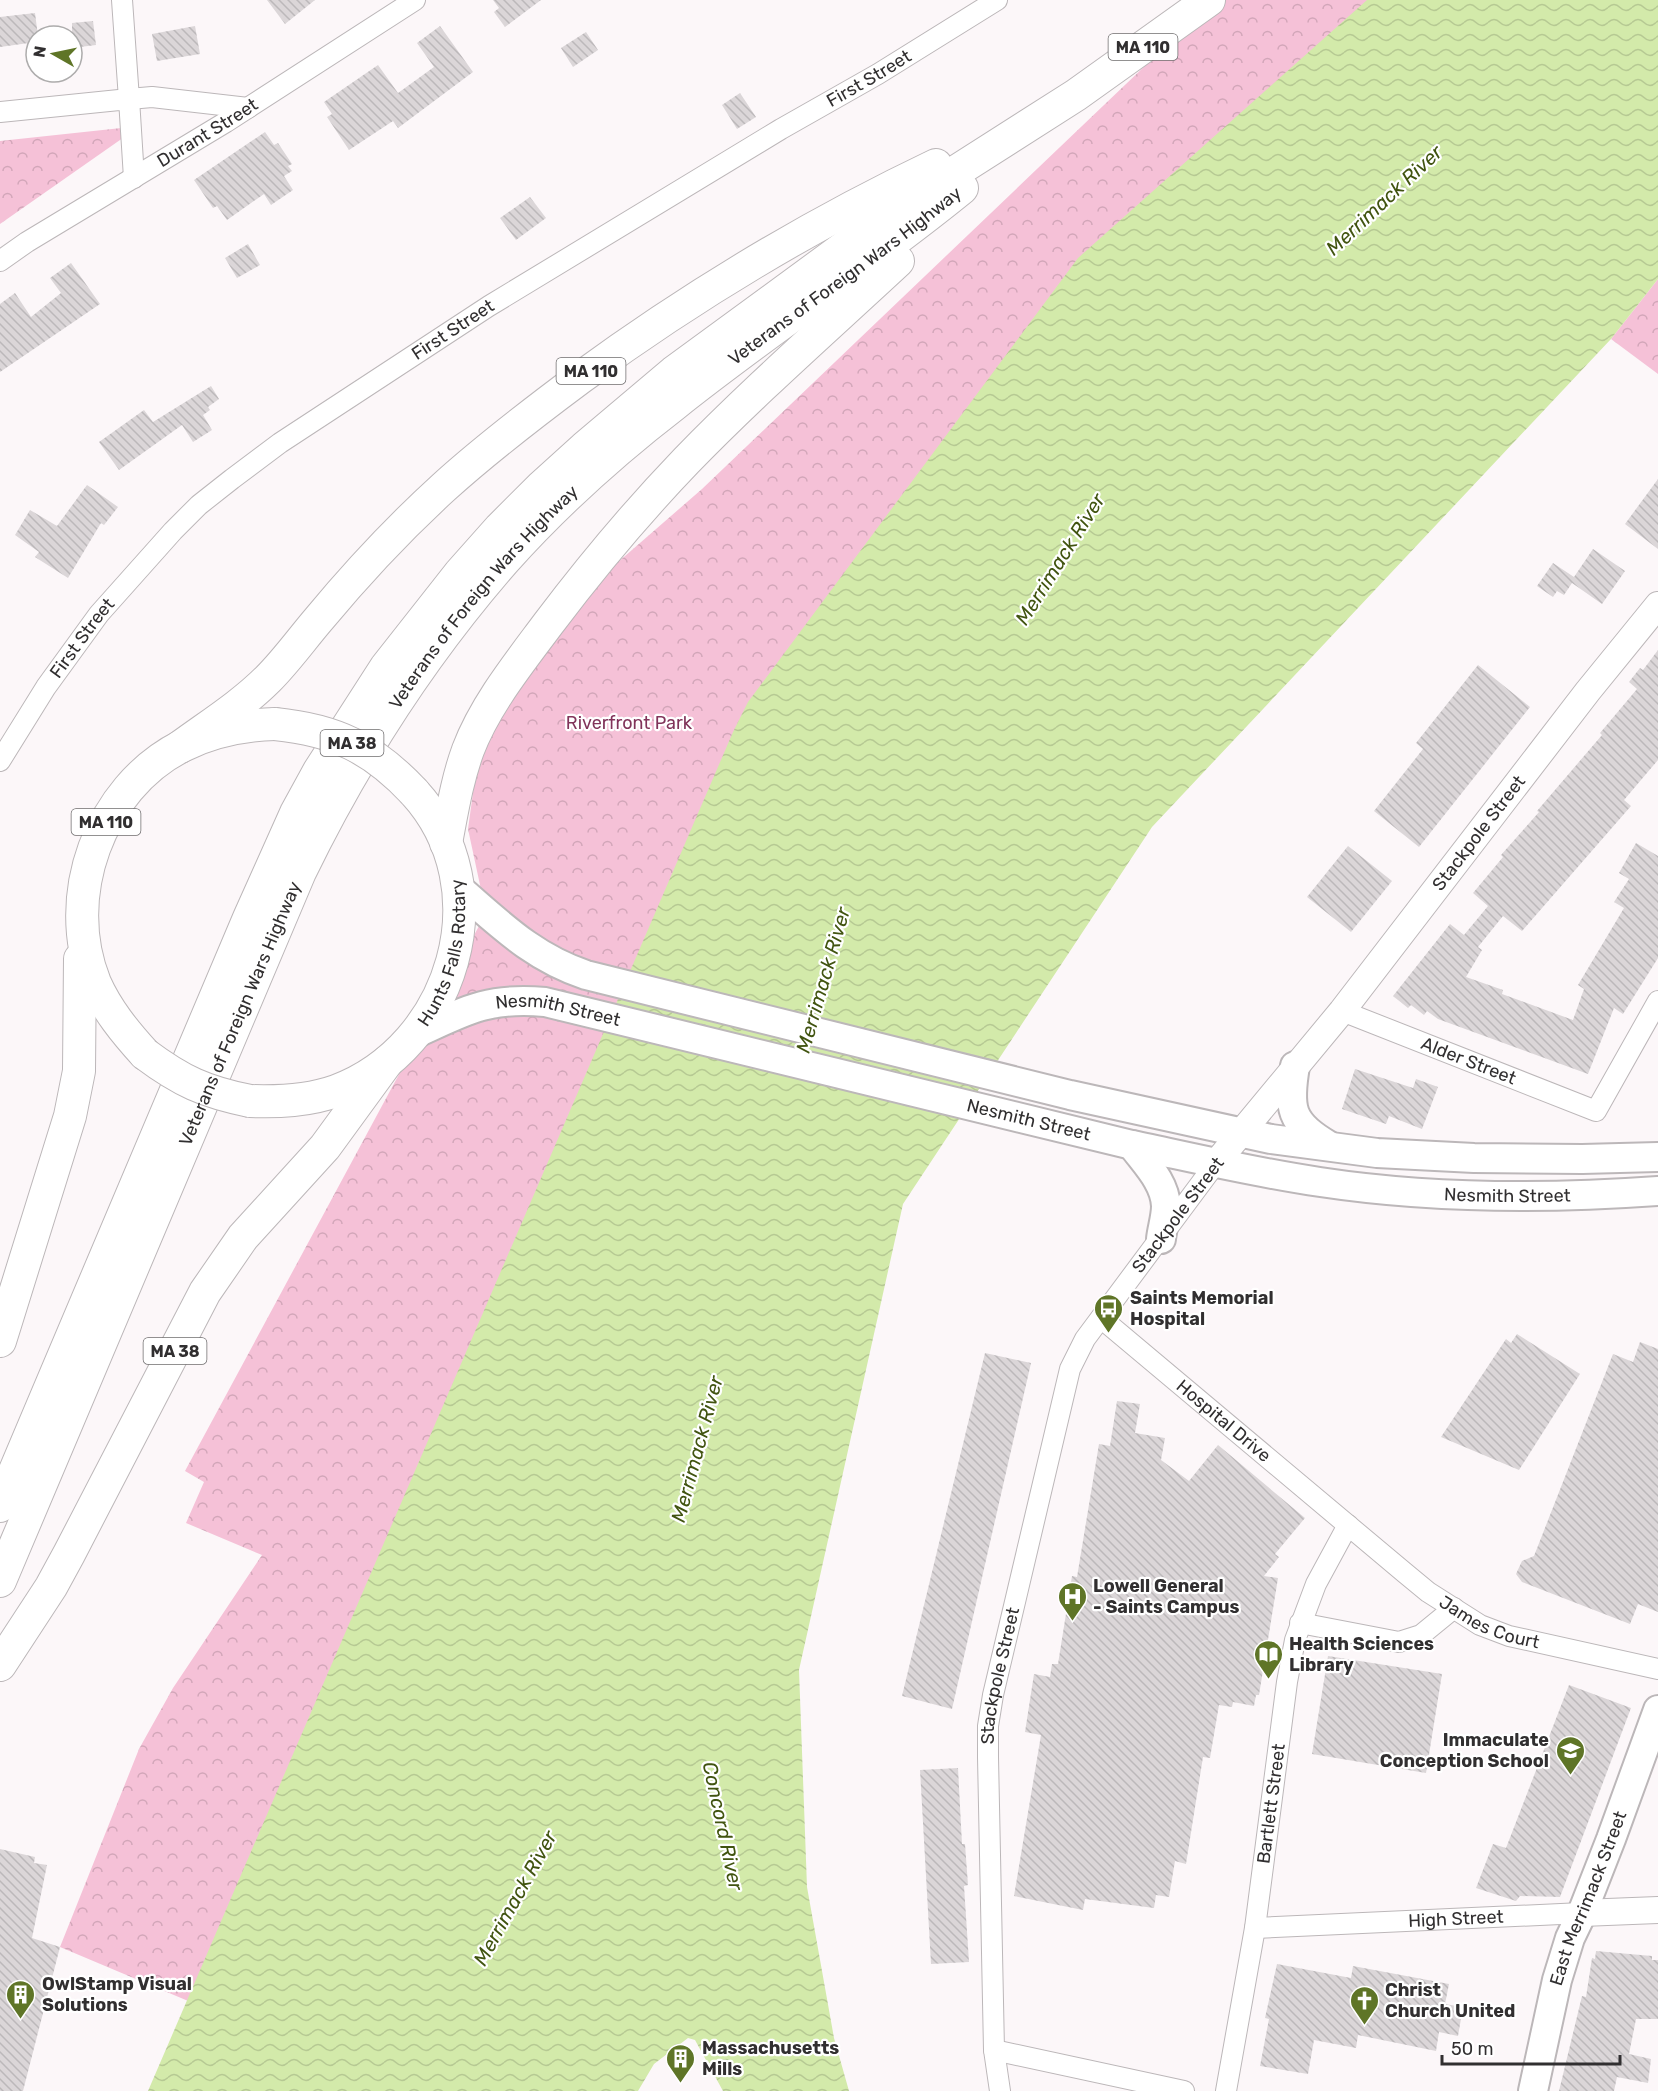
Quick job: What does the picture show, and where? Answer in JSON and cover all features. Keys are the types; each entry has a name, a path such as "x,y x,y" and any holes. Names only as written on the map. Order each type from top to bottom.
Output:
{"main road":[{"name":"Veterans of Foreign Wars Highway","path":"0,1506 276,856 319,771 352,718 399,651 460,573 542,486 628,410 717,340 891,213 1076,95 1209,0"},
{"name":"Veterans of Foreign Wars Highway","path":"0,1581 300,872 340,794 385,720 435,647 504,561 599,467 675,403 909,231 1076,95"},
{"name":"MA 110","path":"180,747 267,681 367,564 403,525 445,486 513,429 590,371 706,291 815,226 1076,95"},
{"name":"MA 110","path":"446,843 468,750 485,716 535,641 604,554 686,461 742,405 1076,95"},
{"name":"Hunts Falls Rotary","path":"275,724 302,727 346,740 368,751 394,770 414,792 435,821 446,843 458,888 458,933 451,965 440,997 415,1034 387,1062 362,1078 327,1093 279,1102 250,1101 221,1095 193,1085 168,1071 145,1054 108,1008 95,982 87,954 83,925 83,898 94,846 120,799 138,779 180,747 226,729 250,725 275,724"},
{"name":"Nesmith Street","path":"458,888 513,936 537,954 561,967 1070,1095 1271,1139 1377,1153 1474,1158 1658,1157"},
{"path":"0,1341 70,1116 75,1093 79,1071 83,925"},
{"name":"Nesmith Street","path":"415,1034 472,1007 520,999 571,1007 1132,1145 1322,1182 1455,1195 1583,1196 1658,1191"},
{"name":"MA 38","path":"0,1665 51,1587 218,1271 243,1237 324,1147 387,1062"},
{"path":"1295,1066 1291,1094 1294,1113 1299,1124 1309,1134 1332,1148"},
{"path":"1132,1145 1159,1181 1164,1195 1166,1207 1161,1239"},
{"name":"East Merrimack Street","path":"1533,2091 1557,1980 1570,1938 1582,1913 1658,1710"}],"street":[{"path":"122,0 134,178"},
{"name":"Durant Street","path":"0,261 27,242 248,108 415,0"},
{"name":"First Street","path":"3,750 99,614 173,531 199,505 240,473 290,436 499,300 781,129 878,74 997,0"},
{"path":"0,112 152,97 248,108"},
{"name":"Stackpole Street","path":"1000,2091 994,2050 988,1757 990,1716 993,1695 1070,1370 1085,1339 1216,1163 1342,1011 1658,604"},
{"name":"Alder Street","path":"1342,1011 1596,1111 1658,1001"},
{"name":"Hospital Drive","path":"1101,1318 1348,1525"},
{"name":"James Court","path":"1348,1525 1420,1586 1480,1625 1509,1636 1658,1669"},
{"name":"Bartlett Street","path":"1226,2091 1255,1928 1287,1682 1300,1623 1316,1584 1348,1525"},
{"path":"1300,1623 1399,1642 1421,1635 1454,1608"},
{"name":"High Street","path":"1255,1928 1658,1910"},
{"path":"994,2050 1184,2091"}],"green space":[{"name":"Riverfront Park","path":"1214,0 1390,0 219,2014 60,1947 139,1749 173,1688 262,1555 186,1523 204,1482 185,1471 486,913 468,829 483,720 532,637 702,489"},
{"path":"140,126 0,224 0,141"},
{"path":"1658,279 1658,374 1611,339"}],"water":[{"path":"1367,0 1658,0 1658,279 1611,339 1152,827 903,1204 799,1670 807,1887 834,2038 849,2091 723,2091 695,2040 688,2038 654,2064 638,2091 148,2091 733,732 748,702 1078,258"}],"building":[{"path":"267,0 315,0 285,24"},
{"path":"493,0 541,0 505,27 494,12 499,8"},
{"path":"35,13 36,24 24,24 24,44 0,47 0,17"},
{"path":"93,21 96,45 84,46 84,24 72,23"},
{"path":"195,26 200,54 157,61 152,34"},
{"path":"440,26 473,72 398,128 393,121 349,150 327,117 332,114 324,102 378,65 398,93 434,67 417,43"},
{"path":"586,32 598,50 573,67 561,48"},
{"path":"740,93 756,117 737,129 722,105"},
{"path":"265,132 274,145 278,143 292,164 288,166 292,171 284,176 293,190 271,205 264,194 227,220 217,206 213,208 194,180"},
{"path":"530,197 546,218 516,240 500,218"},
{"path":"248,244 260,265 237,278 225,258"},
{"path":"71,263 100,304 0,372 0,304 15,293 31,317 61,293 50,278"},
{"path":"211,386 219,399 208,407 210,410 203,415 212,430 193,442 182,425 119,470 99,442 144,410 153,422"},
{"path":"1658,479 1658,549 1625,524"},
{"path":"87,485 118,507 104,525 101,523 68,578 35,557 39,552 15,535 30,510 57,526"},
{"path":"1593,549 1625,571 1602,604 1572,583 1564,595 1557,591 1553,597 1537,586 1553,563 1574,577"},
{"path":"1658,650 1658,760 1624,800 1631,806 1522,931 1503,916 1478,947 1482,950 1466,977 1503,990 1502,994 1573,1020 1584,989 1578,985 1624,908 1614,902 1629,879 1619,873 1636,843 1658,856 1658,958 1623,1014 1614,1008 1588,1074 1438,1019 1427,1011 1424,1015 1411,1005 1408,1008 1393,996 1450,924 1464,935 1488,906 1473,893 1503,857 1501,855 1602,735 1600,733 1637,689 1629,682 1640,668 1643,670"},
{"path":"1478,665 1530,707 1419,847 1374,811 1423,749 1416,743"},
{"path":"1348,846 1392,881 1351,932 1307,897"},
{"path":"1355,1069 1413,1088 1416,1079 1438,1087 1422,1129 1389,1116 1386,1124 1342,1109"},
{"path":"1517,1334 1580,1374 1519,1470 1441,1437 1506,1339 1511,1343"},
{"path":"1640,1342 1658,1349 1658,1612 1638,1604 1630,1624 1522,1582 1516,1574 1522,1561 1534,1556 1613,1354 1633,1362"},
{"path":"985,1353 1031,1363 952,1709 902,1696"},
{"path":"1117,1401 1140,1404 1135,1433 1165,1438 1161,1460 1189,1481 1218,1445 1305,1518 1275,1554 1279,1557 1264,1576 1278,1578 1259,1695 1256,1695 1254,1706 1233,1702 1232,1707 1219,1705 1210,1758 1203,1757 1186,1864 1175,1861 1169,1897 1156,1895 1154,1908 1085,1899 1083,1910 1014,1896 1041,1735 1025,1732 1034,1674 1050,1677 1052,1664 1058,1664 1072,1576 1077,1577 1099,1444 1110,1446"},
{"path":"1328,1656 1442,1674 1426,1773 1312,1754"},
{"name":"Immaculate Conception School","path":"1569,1685 1631,1708 1560,1897 1520,1896 1516,1901 1476,1888 1493,1844 1506,1848"},
{"path":"958,1768 962,1844 965,1844 968,1885 964,1886 969,1962 931,1964 920,1770"},
{"name":"OwlStamp Visual Solutions","path":"0,1849 35,1857 34,1863 47,1865 32,1938 60,1947 23,2091 0,2091"},
{"path":"1596,1951 1652,1956 1652,1960 1658,1960 1658,2019 1636,2019 1629,2054 1651,2059 1648,2083 1617,2077 1614,2091 1559,2091 1582,1996 1586,1997 1592,1958 1595,1959"},
{"name":"Christ Church United","path":"1277,1964 1351,1978 1353,1966 1449,1984 1445,2004 1463,2007 1458,2036 1439,2032 1436,2051 1358,2035 1356,2048 1314,2040 1308,2074 1260,2066 1269,2019 1265,2018"}],"place":[{"name":"Saints Memorial Hospital","path":"1109,1334"},
{"name":"Lowell General - Saints Campus","path":"1072,1622"},
{"name":"Health Sciences Library","path":"1268,1680"},
{"name":"Immaculate Conception School","path":"1570,1776"},
{"name":"OwlStamp Visual Solutions","path":"21,2020"},
{"name":"Christ Church United","path":"1364,2026"},
{"name":"Massachusetts Mills","path":"681,2084"}],"water label":[{"name":"Merrimack River","path":"1384,200"},
{"name":"Merrimack River","path":"1060,559"},
{"name":"Merrimack River","path":"823,980"},
{"name":"Merrimack River","path":"697,1449"},
{"name":"Concord River","path":"723,1826"},
{"name":"Merrimack River","path":"515,1898"}]}
